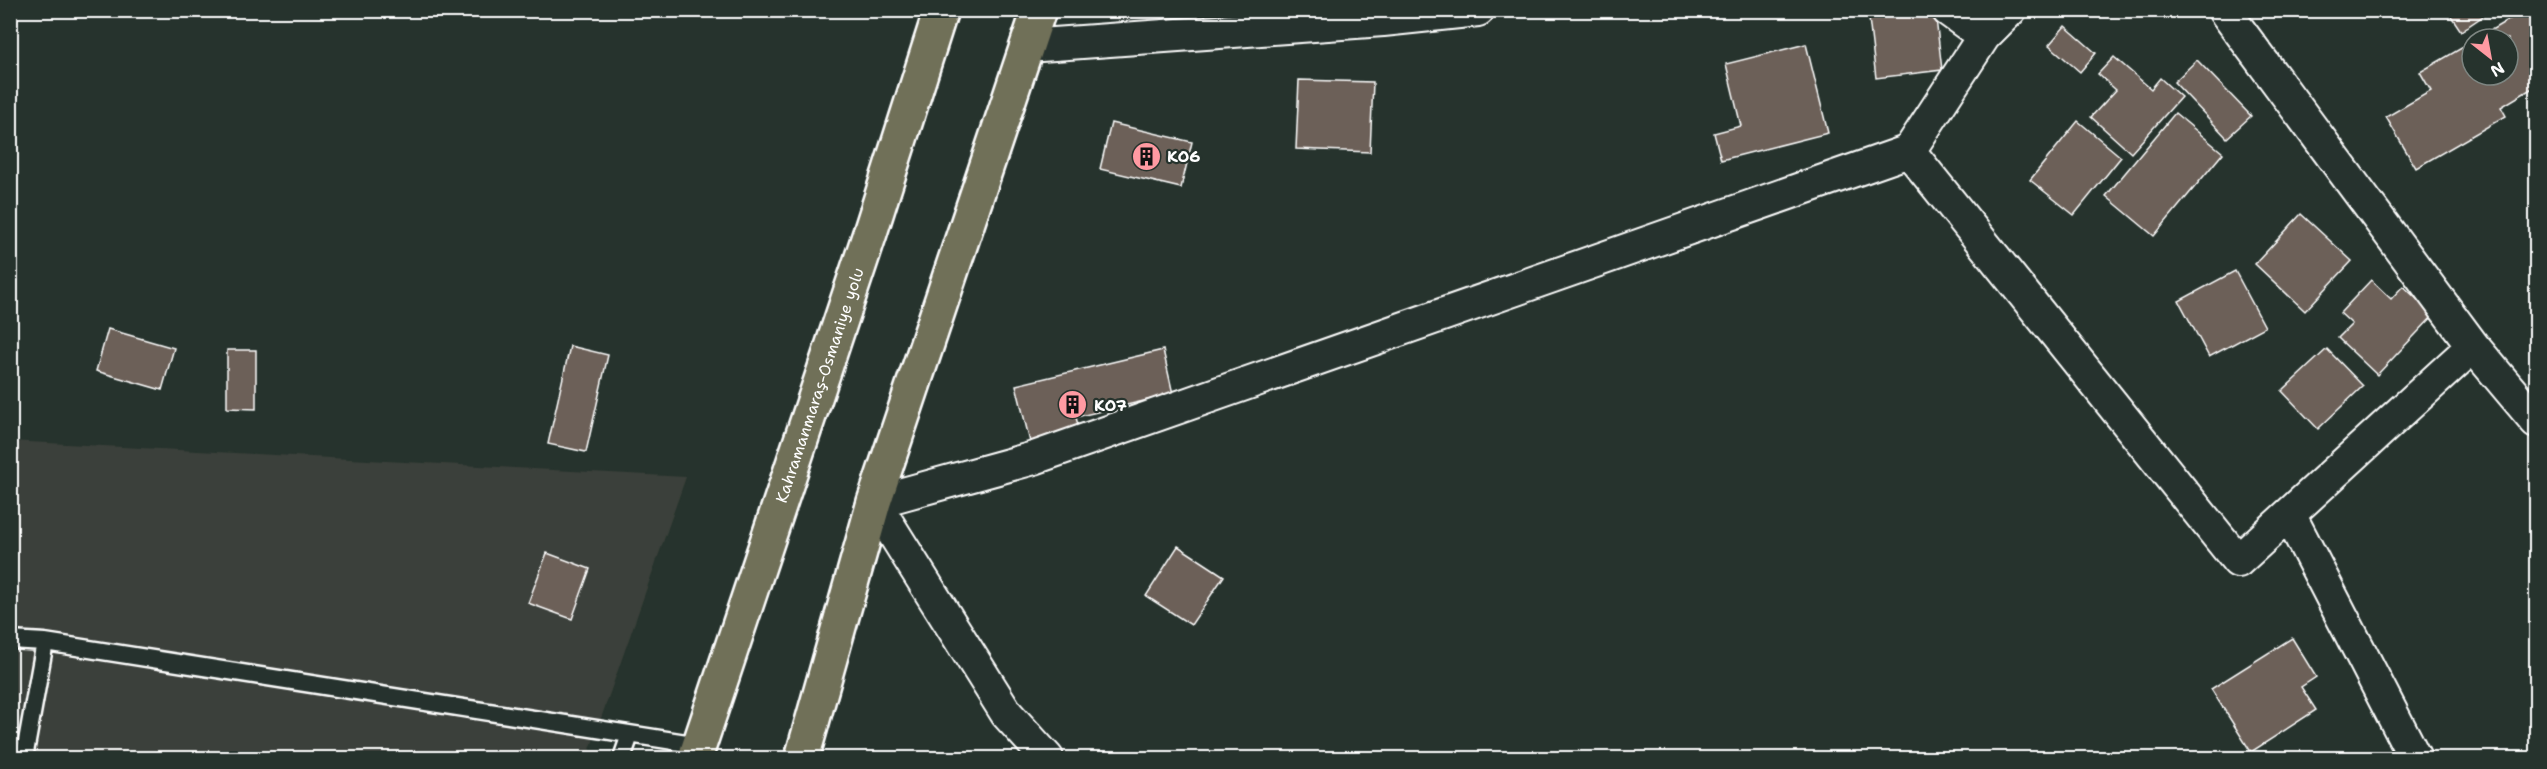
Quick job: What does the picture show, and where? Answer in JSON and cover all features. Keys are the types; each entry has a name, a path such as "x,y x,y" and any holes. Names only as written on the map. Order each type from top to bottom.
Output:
{"highway":[{"name":"Kahramanmaraş-Osmaniye yolu","path":"697,752 867,245 941,10"},
{"path":"802,759 874,501 1039,10"}],"street":[{"path":"1028,46 1385,15 1478,10"},
{"path":"1948,10 1984,36"},
{"path":"1047,759 1007,714 874,501 1034,458 1909,151 1984,36 2010,10"},
{"path":"2224,10 2473,346 2536,421"},
{"path":"1909,151 2238,561 2290,516 2473,346"},
{"path":"2290,516 2415,759"}],"lane":[{"path":"10,640 45,642 630,735 697,752"},
{"path":"24,759 45,642"},
{"path":"622,759 630,735"}],"shaded area":[{"path":"10,441 686,477 587,758 11,758"}],"building":[{"path":"1868,10 1935,10 1942,70 1876,78"},
{"path":"2447,10 2492,10 2467,27 2460,27 2460,30"},
{"path":"2525,10 2536,10 2536,86 2501,107 2506,116 2416,168 2386,117 2431,91 2420,72 2460,49 2460,87 2520,87 2520,27 2496,27"},
{"path":"2065,26 2096,53 2080,72 2049,45"},
{"path":"1806,44 1828,133 1721,160 1714,133 1741,126 1726,64"},
{"path":"2114,57 2151,89 2160,78 2181,97 2131,153 2091,117 2116,90 2098,74"},
{"path":"2197,60 2251,116 2227,138 2174,82"},
{"path":"1299,80 1373,82 1370,152 1296,149"},
{"path":"2175,113 2223,153 2154,236 2106,196"},
{"path":"2078,121 2121,157 2074,215 2030,180"},
{"name":"KO6","path":"1111,123 1192,142 1181,188 1100,169"},
{"path":"2301,214 2352,261 2305,311 2255,264"},
{"path":"2235,271 2265,327 2209,357 2179,301"},
{"path":"2371,280 2391,299 2403,286 2434,315 2377,375 2338,338 2352,324 2340,313"},
{"path":"108,329 174,348 162,390 96,371"},
{"path":"570,346 608,355 586,452 548,444"},
{"path":"2327,349 2363,386 2318,429 2282,391"},
{"path":"227,350 256,350 256,409 227,408"},
{"name":"KO7","path":"1163,350 1173,394 1076,417 1079,430 1030,442 1016,385"},
{"path":"1178,546 1224,576 1191,625 1146,596"},
{"path":"547,553 590,569 572,619 528,603"},
{"path":"2292,638 2316,677 2301,687 2316,710 2251,752 2211,689"}],"place":[{"name":"KO6","path":"1146,156"},
{"name":"KO7","path":"1073,405"}]}
